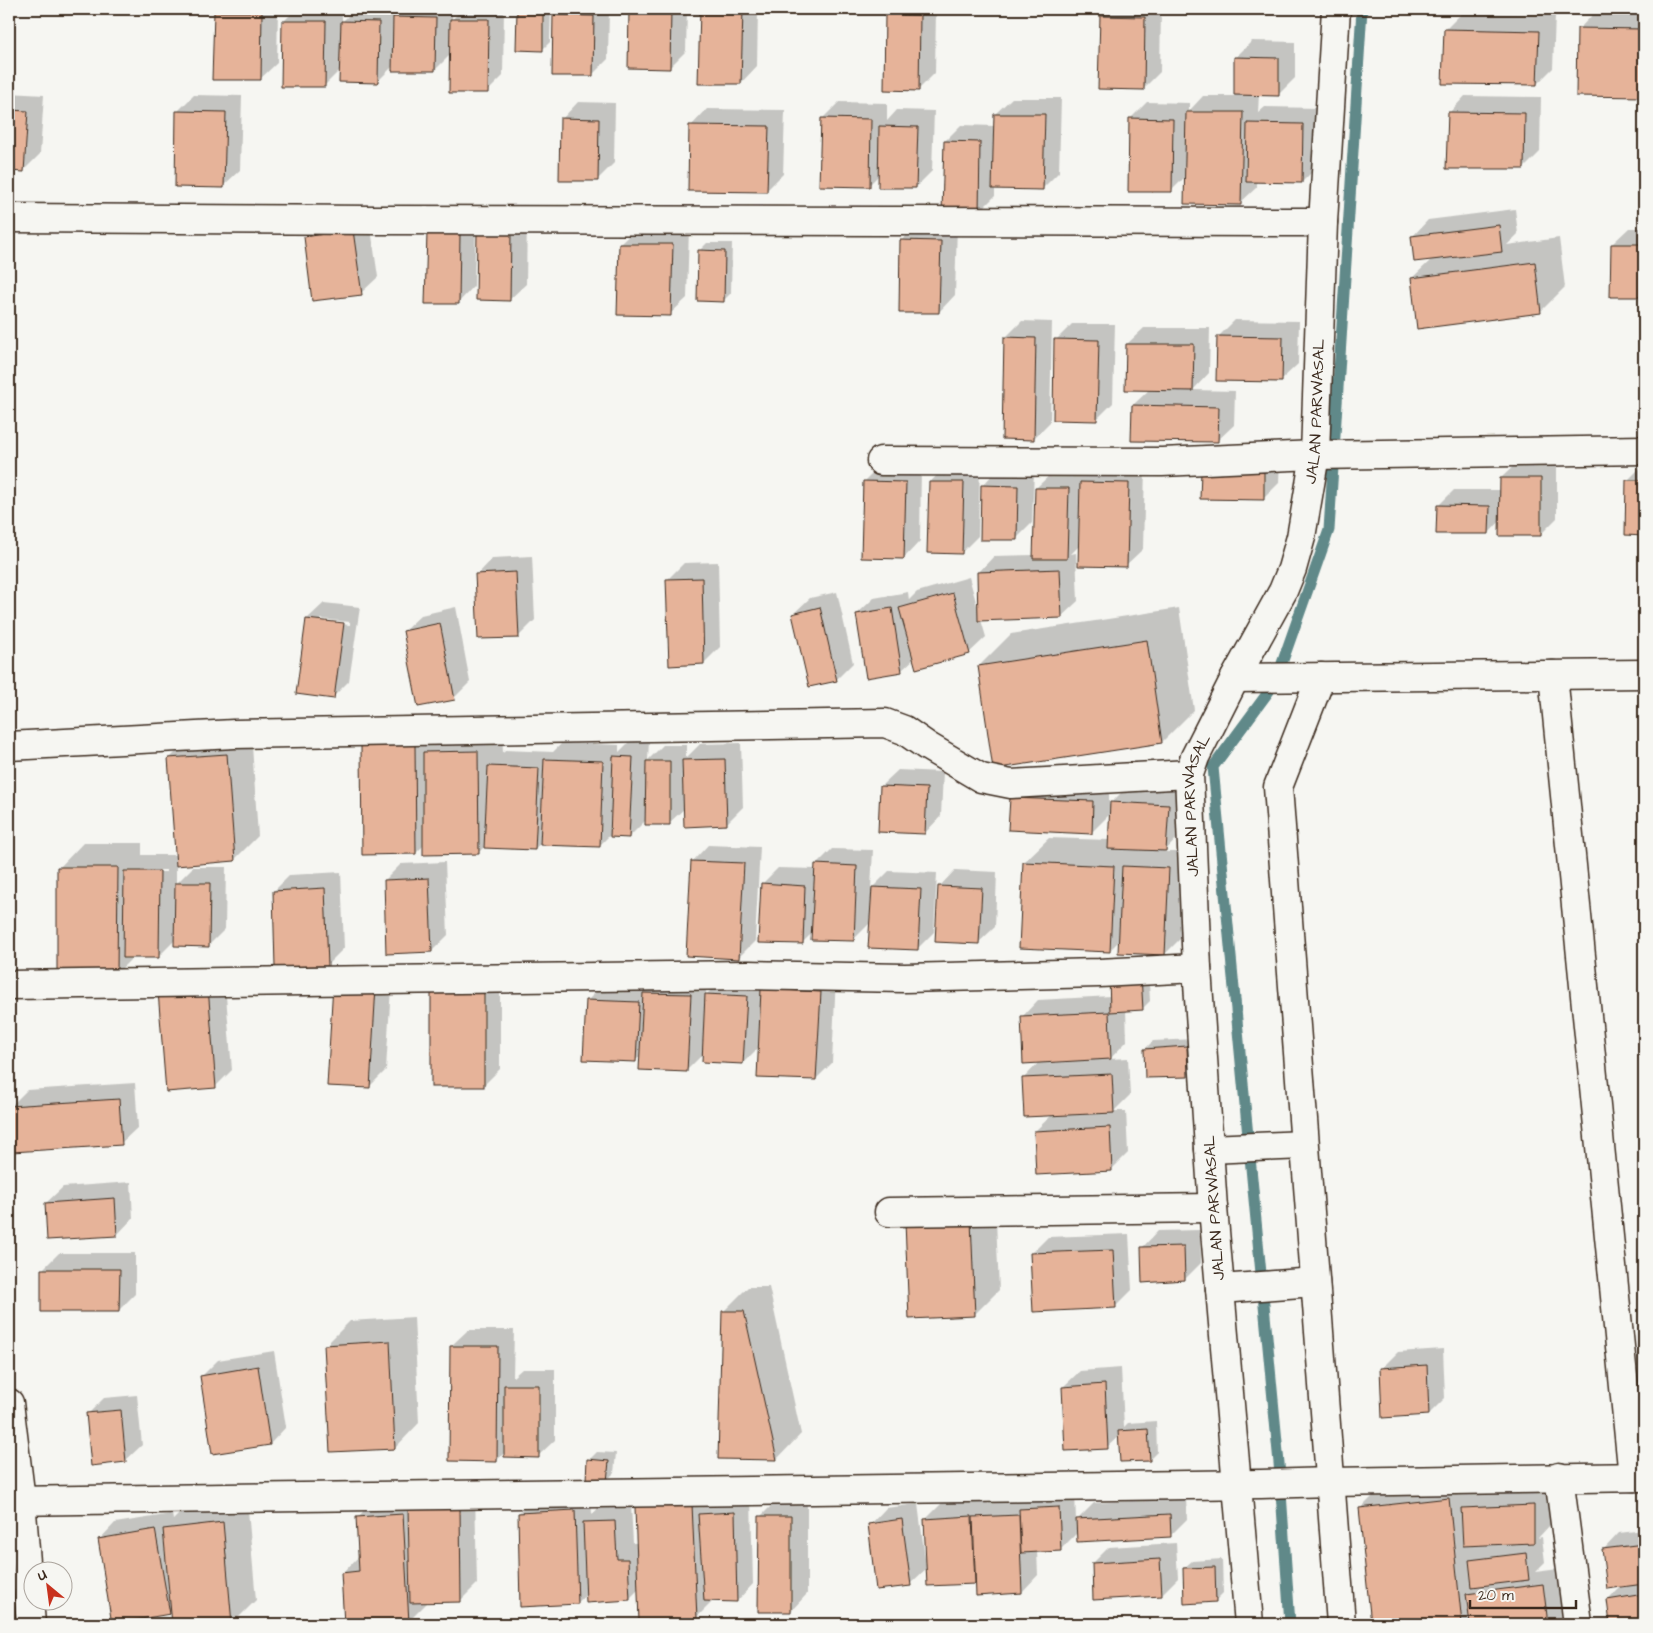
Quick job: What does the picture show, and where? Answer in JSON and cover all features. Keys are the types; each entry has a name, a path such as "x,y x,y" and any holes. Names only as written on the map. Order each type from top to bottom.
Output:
{"street":[{"name":"JALAN PARWASAL","path":"1249,1624 1249,1484 1233,1288 1213,1208 1221,1148 1197,968 1189,774 1194,758 1283,590 1292,569 1322,455 1323,222 1336,9"},
{"path":"9,218 1323,222"},
{"path":"881,461 1162,462 1322,455 1644,450"},
{"path":"1235,678 1644,674"},
{"path":"15,1501 1639,1477 1553,675"},
{"path":"1322,677 1278,788 1341,1624"},
{"path":"9,746 234,734 885,723 904,730 981,778 1011,784 1189,774"},
{"path":"9,985 748,975 906,978 1099,973 1197,968"},
{"path":"1221,1148 1304,1145"},
{"path":"889,1212 1213,1208"},
{"path":"1233,1288 1315,1282"},
{"path":"9,1404 15,1501 31,1624"},
{"path":"1559,1477 1578,1624"}],"building":[{"path":"700,9 743,9 741,84 698,84"},
{"path":"517,10 543,11 543,51 516,50"},
{"path":"629,10 671,10 670,69 628,68"},
{"path":"214,12 262,12 261,80 212,80"},
{"path":"885,14 920,15 919,91 884,90"},
{"path":"553,15 594,16 593,76 552,76"},
{"path":"1100,16 1145,17 1144,90 1098,89"},
{"path":"393,17 436,18 435,71 392,71"},
{"path":"450,19 489,19 488,93 449,93"},
{"path":"282,21 326,21 325,87 281,87"},
{"path":"341,21 379,22 378,83 339,82"},
{"path":"1577,28 1644,29 1644,97 1576,96"},
{"path":"1444,29 1539,31 1537,85 1442,84"},
{"path":"1234,57 1279,58 1279,96 1234,95"},
{"path":"9,110 28,111 24,172 9,171"},
{"path":"176,111 226,112 224,188 175,187"},
{"path":"1186,112 1243,112 1241,205 1184,204"},
{"path":"1448,112 1525,113 1524,169 1446,169"},
{"path":"994,114 1045,114 1043,190 992,189"},
{"path":"560,118 599,119 598,181 559,181"},
{"path":"821,118 871,119 870,187 819,186"},
{"path":"1129,118 1173,119 1172,192 1128,192"},
{"path":"1247,123 1303,124 1302,183 1246,182"},
{"path":"689,125 769,126 767,192 688,191"},
{"path":"879,126 918,127 916,188 878,188"},
{"path":"944,141 980,142 979,214 942,213"},
{"path":"1499,225 1502,252 1414,262 1411,236"},
{"path":"353,230 362,295 312,301 304,237"},
{"path":"427,233 460,234 459,304 425,304"},
{"path":"477,233 511,234 510,301 476,300"},
{"path":"900,240 941,241 939,313 899,313"},
{"path":"619,244 673,244 671,316 617,315"},
{"path":"1611,244 1644,244 1644,297 1610,297"},
{"path":"698,250 725,251 724,302 697,301"},
{"path":"1535,262 1541,313 1417,329 1411,278"},
{"path":"1217,336 1283,337 1282,382 1216,381"},
{"path":"1004,337 1036,338 1034,440 1002,439"},
{"path":"1054,339 1099,340 1097,421 1053,420"},
{"path":"1126,344 1194,344 1193,391 1125,390"},
{"path":"1132,405 1219,407 1218,442 1131,441"},
{"path":"1201,471 1264,472 1264,500 1200,499"},
{"path":"1500,478 1541,478 1541,536 1499,536"},
{"path":"1626,480 1644,480 1644,536 1625,535"},
{"path":"863,481 906,482 904,559 861,558"},
{"path":"929,482 964,482 962,554 927,553"},
{"path":"1080,482 1129,483 1127,567 1078,566"},
{"path":"981,485 1018,486 1017,540 980,540"},
{"path":"1035,488 1069,488 1067,559 1033,559"},
{"path":"1437,505 1490,506 1489,534 1436,534"},
{"path":"1060,569 1062,618 978,621 977,572"},
{"path":"516,572 519,638 478,639 475,574"},
{"path":"702,578 704,664 669,666 666,579"},
{"path":"953,593 970,654 916,669 899,608"},
{"path":"820,607 837,681 809,687 792,614"},
{"path":"892,608 902,672 866,678 856,614"},
{"path":"306,619 344,623 334,699 296,694"},
{"path":"440,623 455,700 418,707 403,631"},
{"path":"1147,640 1162,743 993,769 978,666"},
{"path":"415,744 416,854 362,855 361,745"},
{"path":"478,751 479,854 423,855 423,752"},
{"path":"227,754 235,861 176,866 168,758"},
{"path":"613,756 633,757 629,838 610,837"},
{"path":"544,759 603,761 600,847 540,845"},
{"path":"725,759 727,825 684,827 682,760"},
{"path":"646,761 670,761 670,825 645,825"},
{"path":"488,766 539,768 535,850 484,848"},
{"path":"880,786 927,788 925,834 878,832"},
{"path":"1010,798 1093,801 1092,834 1008,830"},
{"path":"1110,802 1169,805 1166,851 1108,849"},
{"path":"691,861 744,863 739,959 686,956"},
{"path":"1023,862 1114,866 1110,952 1019,948"},
{"path":"815,864 857,866 854,941 811,940"},
{"path":"1122,866 1169,868 1165,955 1118,953"},
{"path":"57,867 118,867 117,975 57,975"},
{"path":"124,871 160,871 159,958 123,958"},
{"path":"429,878 432,952 386,954 384,880"},
{"path":"175,883 210,883 209,947 174,946"},
{"path":"761,883 805,886 803,944 758,943"},
{"path":"938,886 982,888 979,944 935,942"},
{"path":"872,887 921,889 918,950 868,948"},
{"path":"325,888 328,966 275,967 273,891"},
{"path":"1141,974 1143,1010 1110,1012 1109,975"},
{"path":"431,980 484,980 484,1087 431,1087"},
{"path":"333,984 376,986 370,1088 327,1086"},
{"path":"208,987 216,1088 166,1092 158,991"},
{"path":"761,989 821,992 816,1080 757,1078"},
{"path":"643,993 691,994 687,1072 639,1070"},
{"path":"705,994 747,996 743,1064 702,1062"},
{"path":"586,1000 639,1002 636,1062 583,1060"},
{"path":"1109,1012 1111,1059 1023,1064 1021,1016"},
{"path":"1187,1046 1188,1077 1145,1078 1144,1049"},
{"path":"1112,1074 1114,1113 1024,1117 1022,1078"},
{"path":"119,1099 122,1145 12,1152 9,1106"},
{"path":"1110,1127 1112,1171 1036,1175 1034,1131"},
{"path":"115,1198 117,1236 47,1240 45,1203"},
{"path":"971,1220 975,1316 909,1319 905,1222"},
{"path":"1184,1246 1185,1280 1142,1283 1141,1247"},
{"path":"1113,1250 1116,1308 1033,1312 1030,1253"},
{"path":"41,1269 120,1269 119,1312 41,1312"},
{"path":"722,1311 744,1311 777,1460 718,1459"},
{"path":"390,1341 395,1449 330,1452 324,1345"},
{"path":"450,1346 498,1346 497,1462 449,1461"},
{"path":"1427,1365 1429,1415 1382,1418 1380,1368"},
{"path":"258,1366 270,1445 212,1454 200,1376"},
{"path":"1105,1384 1108,1449 1065,1451 1062,1387"},
{"path":"504,1385 539,1385 539,1458 504,1457"},
{"path":"121,1410 126,1462 91,1466 86,1413"},
{"path":"1148,1429 1150,1461 1120,1462 1118,1431"},
{"path":"587,1459 609,1461 607,1482 586,1480"},
{"path":"1449,1498 1462,1624 1371,1624 1359,1508"},
{"path":"692,1504 697,1619 639,1622 635,1507"},
{"path":"1534,1505 1534,1543 1463,1546 1461,1508"},
{"path":"460,1507 461,1602 410,1603 408,1508"},
{"path":"1059,1507 1061,1551 1021,1553 1019,1509"},
{"path":"575,1510 578,1604 520,1607 518,1513"},
{"path":"735,1512 737,1602 704,1601 698,1514"},
{"path":"403,1514 409,1623 344,1624 341,1573 359,1571 356,1517"},
{"path":"1170,1514 1171,1537 1077,1542 1076,1519"},
{"path":"1019,1515 1022,1593 976,1596 973,1517"},
{"path":"759,1516 791,1516 791,1612 758,1612"},
{"path":"972,1516 975,1584 927,1586 924,1519"},
{"path":"902,1519 911,1586 876,1590 868,1524"},
{"path":"615,1521 617,1559 628,1559 630,1600 586,1603 583,1522"},
{"path":"223,1522 232,1624 172,1624 163,1529"},
{"path":"155,1529 170,1614 112,1624 98,1539"},
{"path":"1644,1544 1644,1584 1607,1589 1602,1549"},
{"path":"1526,1553 1529,1580 1472,1587 1469,1560"},
{"path":"1160,1559 1162,1596 1093,1600 1092,1563"},
{"path":"1215,1567 1216,1602 1184,1604 1183,1568"},
{"path":"1543,1584 1548,1624 1470,1624 1466,1594"},
{"path":"1644,1594 1644,1624 1610,1624 1607,1600"}],"waterway":[{"path":"1290,1624 1279,1463 1213,767 1275,683 1329,530 1362,9"}]}
